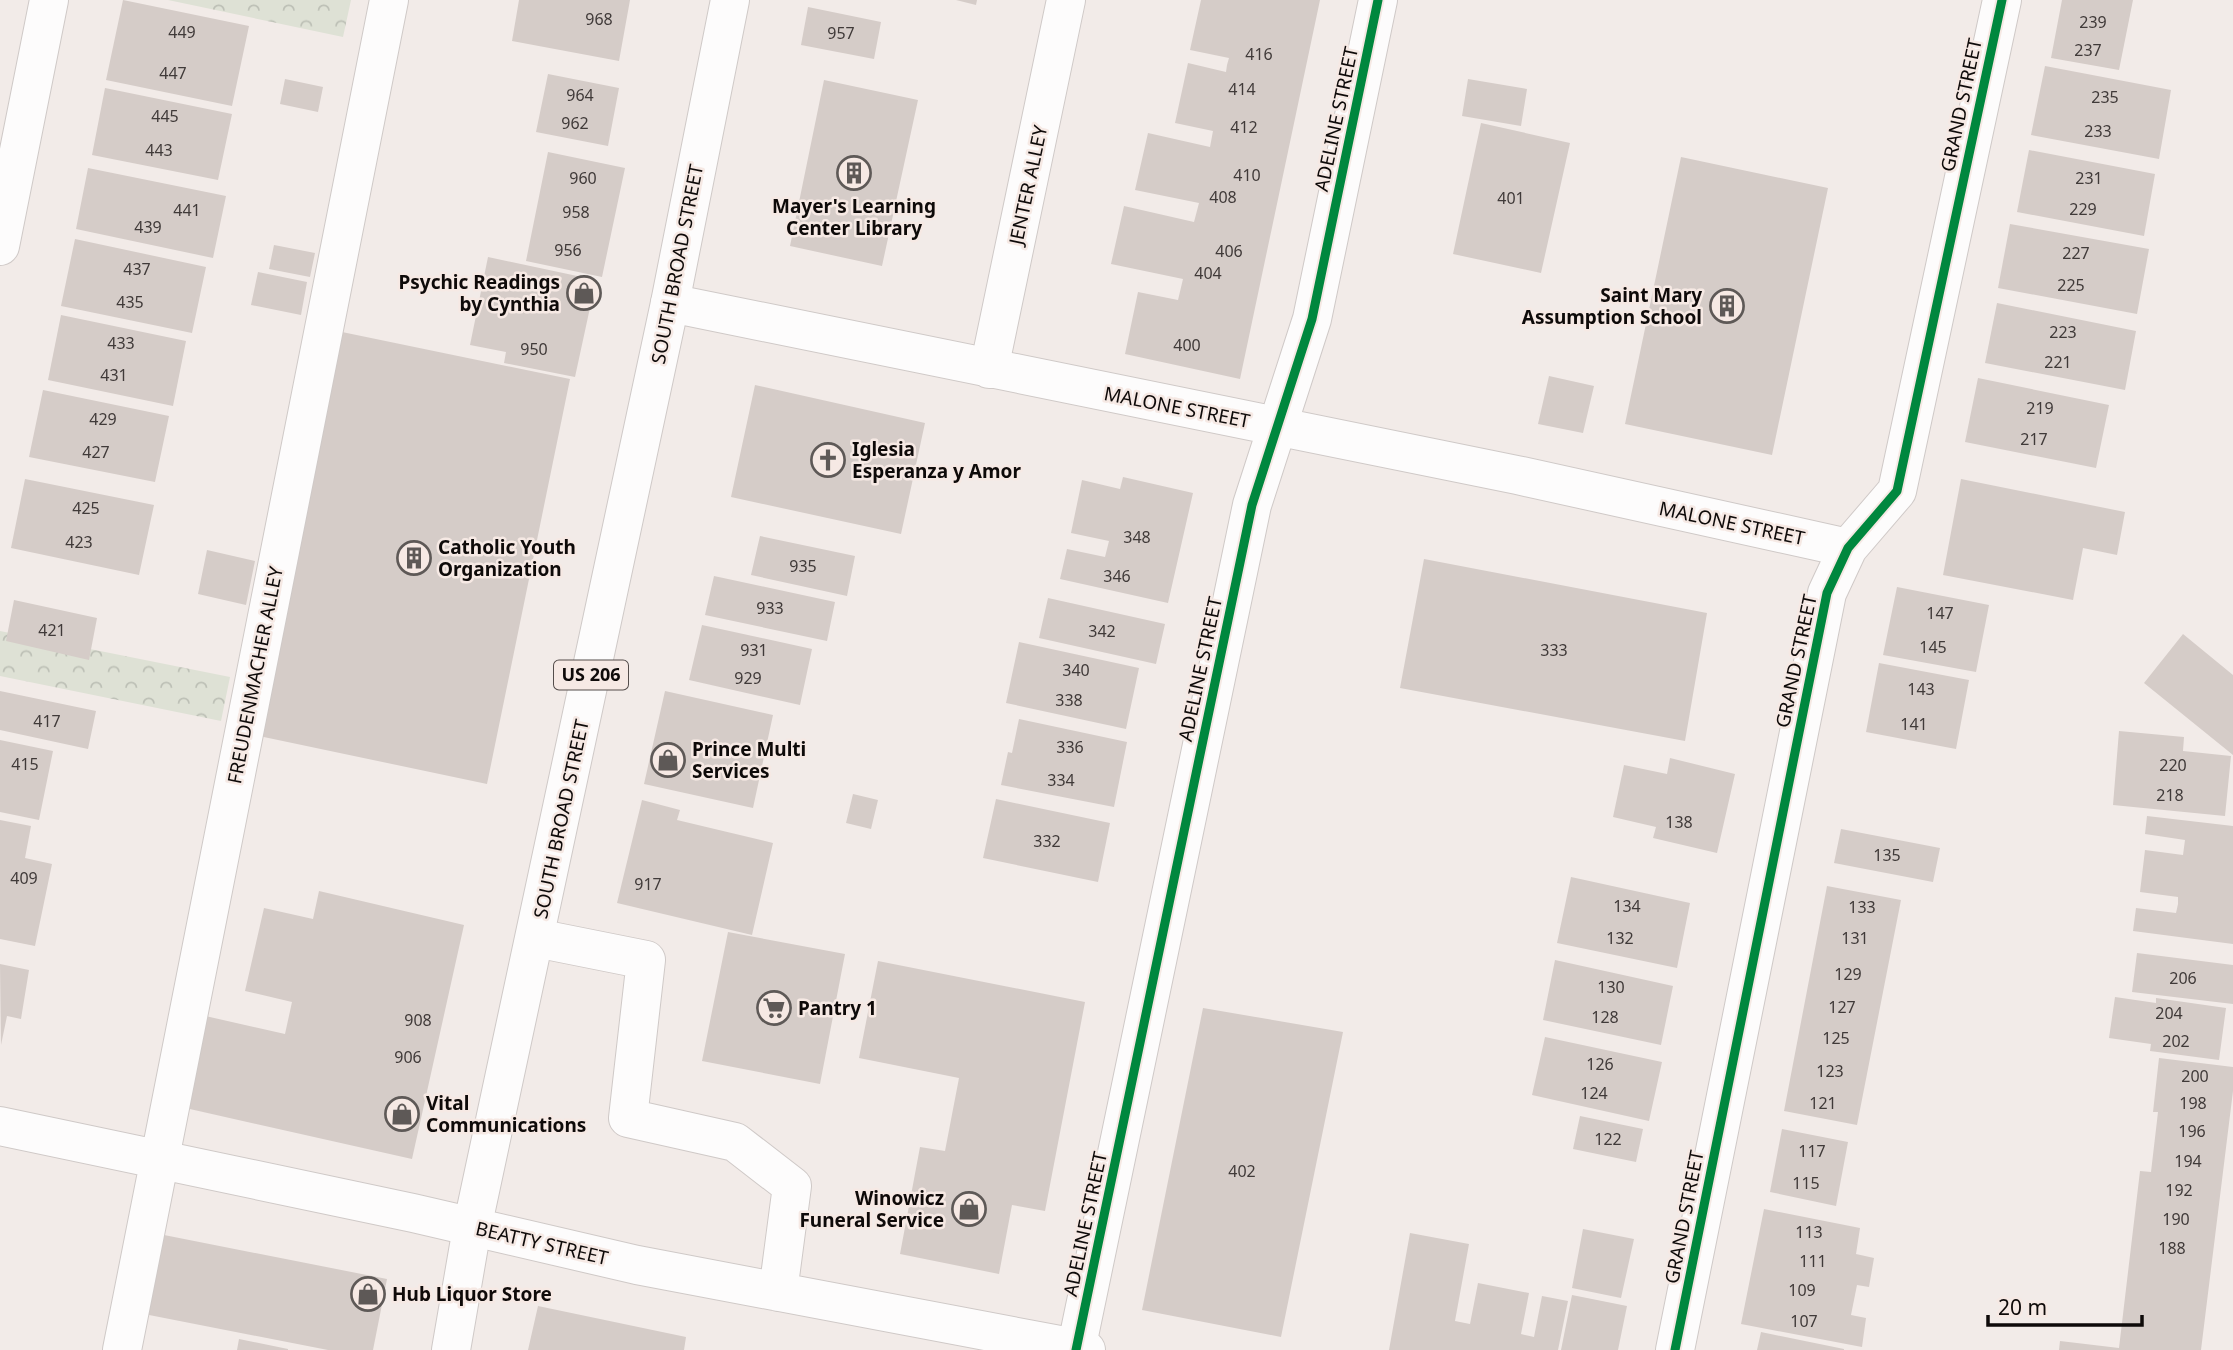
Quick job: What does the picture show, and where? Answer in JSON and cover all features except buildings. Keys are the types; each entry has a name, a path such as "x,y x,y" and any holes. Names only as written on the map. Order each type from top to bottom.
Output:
{"street":[{"path":"0,246 49,0"},
{"name":"FREUDENMACHER ALLEY","path":"122,1350 389,0"},
{"name":"SOUTH BROAD STREET","path":"451,1350 472,1228 670,303 730,0"},
{"name":"JENTER ALLEY","path":"989,369 1066,0"},
{"name":"ADELINE STREET","path":"1080,1349 1252,505 1312,319 1378,0"},
{"name":"GRAND STREET","path":"1675,1350 1827,593 1848,548 1897,491 2002,0"},
{"name":"MALONE STREET","path":"670,303 1530,478 1848,548"},
{"path":"536,938 646,960 628,1118 735,1142 792,1186 778,1292"},
{"name":"BEATTY STREET","path":"0,1126 638,1265 1080,1349"}],"green space":[{"path":"168,0 351,0 343,37"},
{"path":"0,631 230,677 221,721 0,676"}],"cycle path":[{"path":"1076,1350 1252,505 1312,319 1378,0"},
{"path":"1675,1350 1827,593 1848,548 1897,491 2002,0"}],"place":[{"name":"Mayer's Learning Center Library","path":"854,173"},
{"name":"Psychic Readings by Cynthia","path":"584,293"},
{"name":"Saint Mary Assumption School","path":"1727,306"},
{"name":"Iglesia Esperanza y Amor","path":"828,460"},
{"name":"Catholic Youth Organization","path":"414,558"},
{"name":"Prince Multi Services","path":"668,760"},
{"name":"Pantry 1","path":"774,1008"},
{"name":"Vital Communications","path":"402,1114"},
{"name":"Winowicz Funeral Service","path":"969,1209"},
{"name":"Hub Liquor Store","path":"368,1294"}]}
